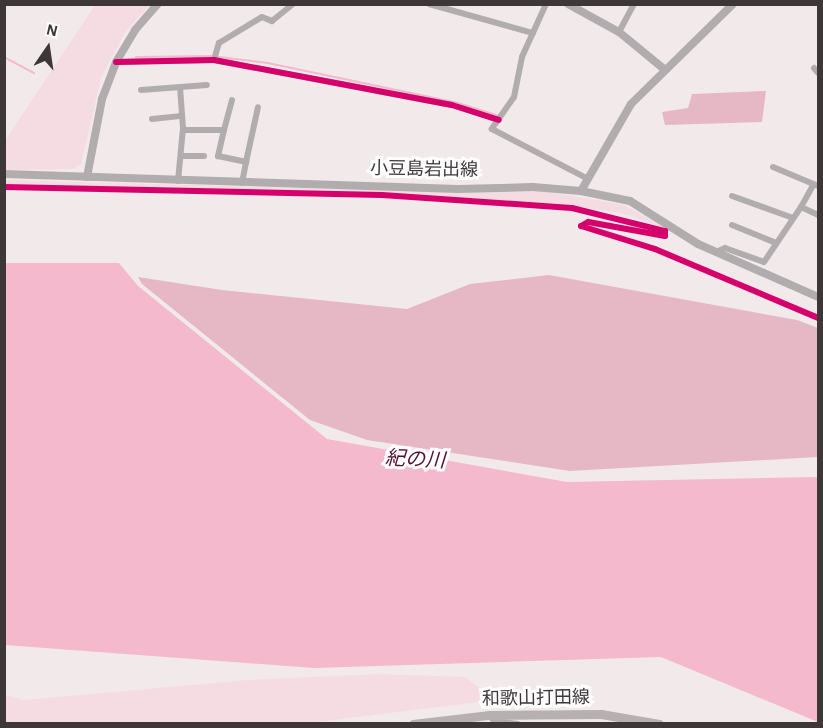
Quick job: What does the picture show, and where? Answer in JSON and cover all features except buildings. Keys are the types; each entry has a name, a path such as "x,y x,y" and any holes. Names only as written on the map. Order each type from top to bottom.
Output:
{"main road":[{"name":"小豆島岩出線","path":"4,174 458,189 533,187 581,191 630,201 715,252 819,297"},
{"name":"和歌山打田線","path":"414,723 489,715 601,714 659,723"}],"street":[{"path":"87,177 102,99 116,62 135,30 158,4"},
{"path":"286,12 287,4"},
{"path":"213,60 219,44 262,17 272,21 286,12 293,4"},
{"path":"429,4 533,33"},
{"path":"546,4 522,57 514,97 492,129 586,178"},
{"path":"568,4 619,32 664,69"},
{"path":"619,32 634,4"},
{"path":"581,191 586,178 630,105 664,69 702,39 733,4"},
{"path":"116,62 213,60 452,105 499,120"},
{"path":"141,90 207,85"},
{"path":"178,181 183,130 180,87"},
{"path":"232,100 218,156 246,162"},
{"path":"242,183 258,107"},
{"path":"152,119 182,116"},
{"path":"183,130 224,130"},
{"path":"182,156 204,156"},
{"path":"715,252 725,248 764,262 816,185 773,167"},
{"path":"732,196 793,218"},
{"path":"801,207 819,215"},
{"path":"732,225 776,243"},
{"path":"489,715 494,721 518,723"}],"shaded area":[{"path":"95,5 149,5 124,34 101,78 81,164 72,169 5,170 4,142"},
{"path":"766,91 762,122 665,125 662,112 688,108 692,94"},
{"path":"5,180 454,192 537,190 624,205 671,231 629,215 572,205 388,193 5,185"},
{"path":"549,275 797,320 818,328 818,457 570,471 367,440 310,420 142,284 138,277 222,290 407,309 470,284"},
{"path":"379,674 465,677 495,700 302,724 5,723 5,695 24,700 248,680"}],"water":[{"name":"紀の川","path":"4,263 119,263 138,286 327,439 567,482 818,477 818,722 661,657 314,668 5,645"}],"waterway":[{"path":"136,57 214,56"},
{"path":"4,57 34,73"},
{"path":"219,57 268,63 455,102 497,115"}],"cycle path":[{"path":"116,62 214,60 452,105 499,120"},
{"path":"4,187 382,195 572,208 665,231 665,236 588,222 581,226 655,249 818,318"}]}
